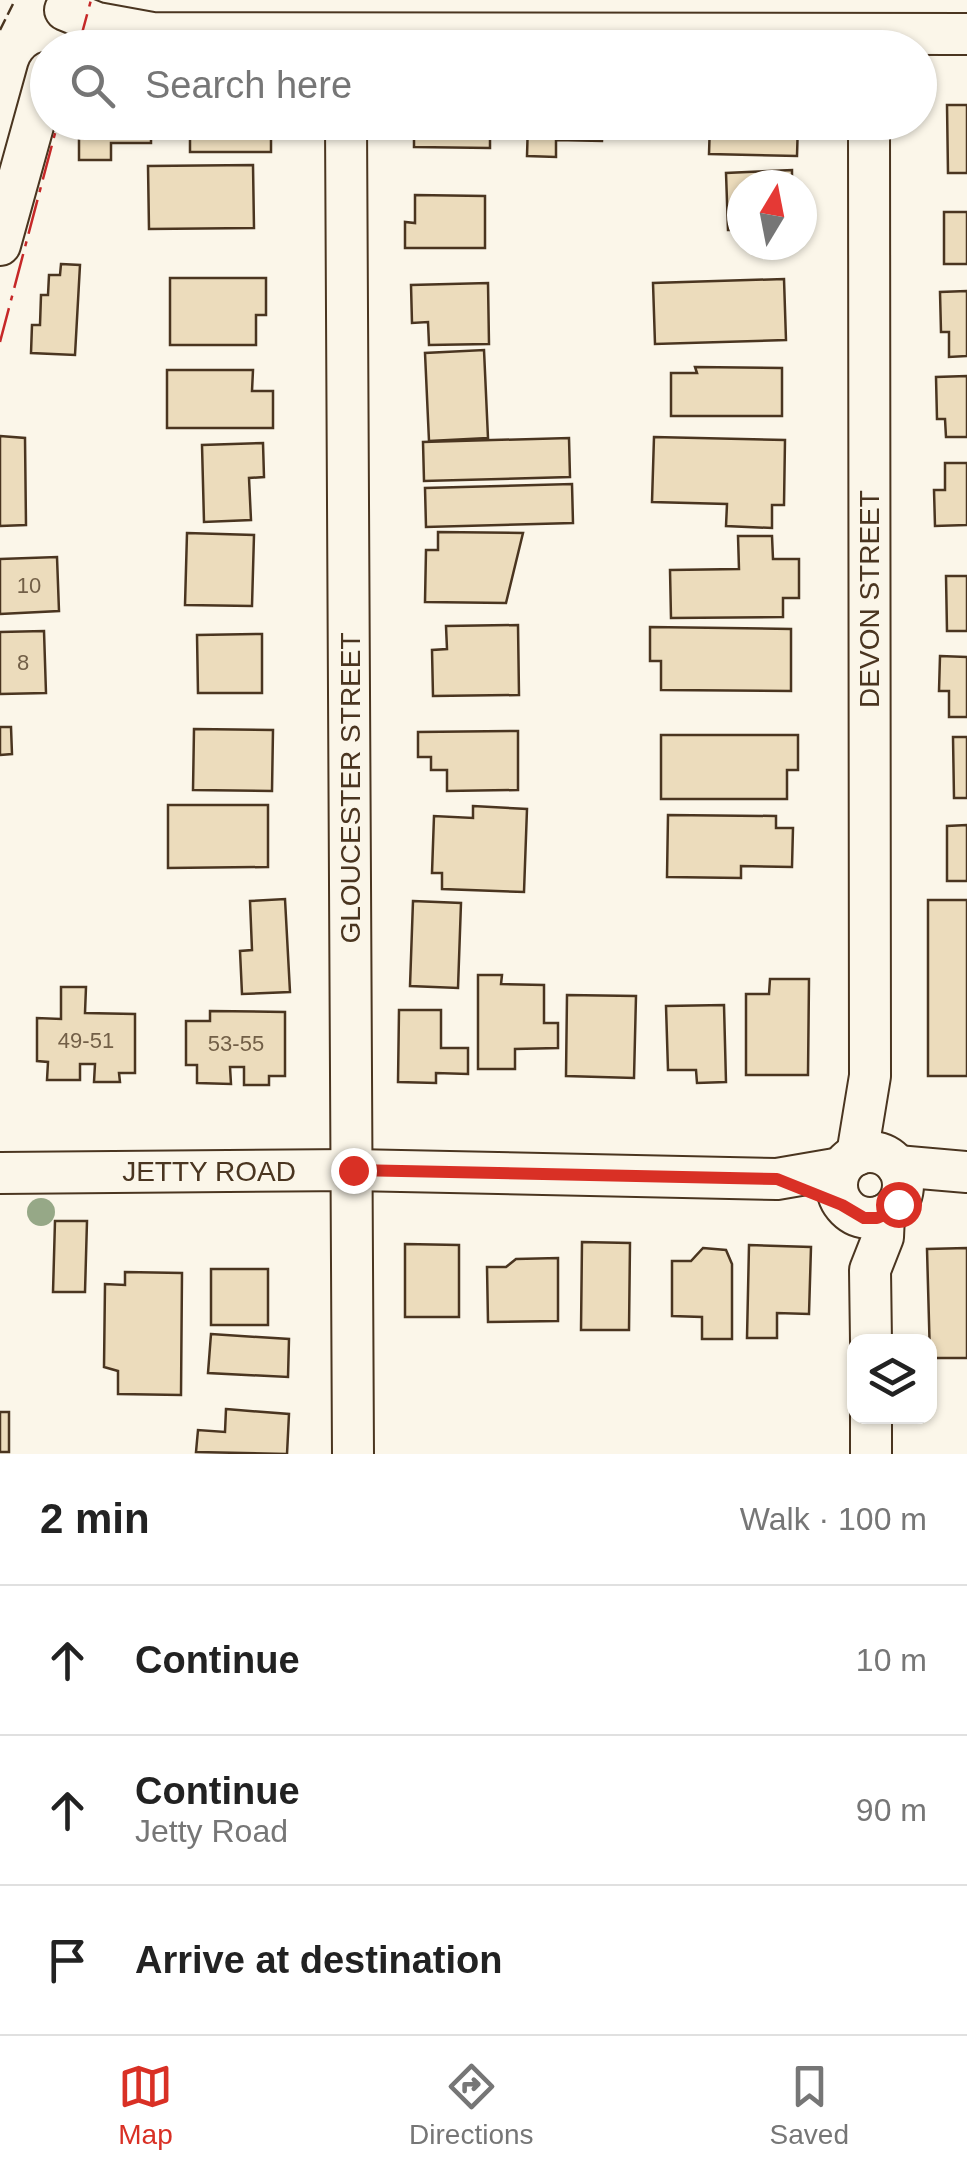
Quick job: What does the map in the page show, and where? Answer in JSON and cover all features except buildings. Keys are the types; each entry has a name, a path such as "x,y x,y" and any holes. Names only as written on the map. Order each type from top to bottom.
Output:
{"street":[{"path":"63,19 136,30"},
{"path":"738,30 869,27 911,30"},
{"path":"937,32 967,34"},
{"path":"0,245 30,137"},
{"name":"GLOUCESTER STREET","path":"346,140 353,1454"},
{"name":"DEVON STREET","path":"869,140 871,1185 863,1258 870,1270 870,1334"},
{"name":"JETTY ROAD","path":"0,1172 353,1170 777,1179 871,1185"},
{"path":"871,1185 967,1175"},
{"path":"871,1424 871,1454"}],"fence":[{"path":"0,30 15,0"}],"power":[{"path":"83,30 91,0"},
{"path":"0,342 53,140"}],"route":[{"path":"353,1170 777,1179 864,1218 877,1218 898,1204"}]}
